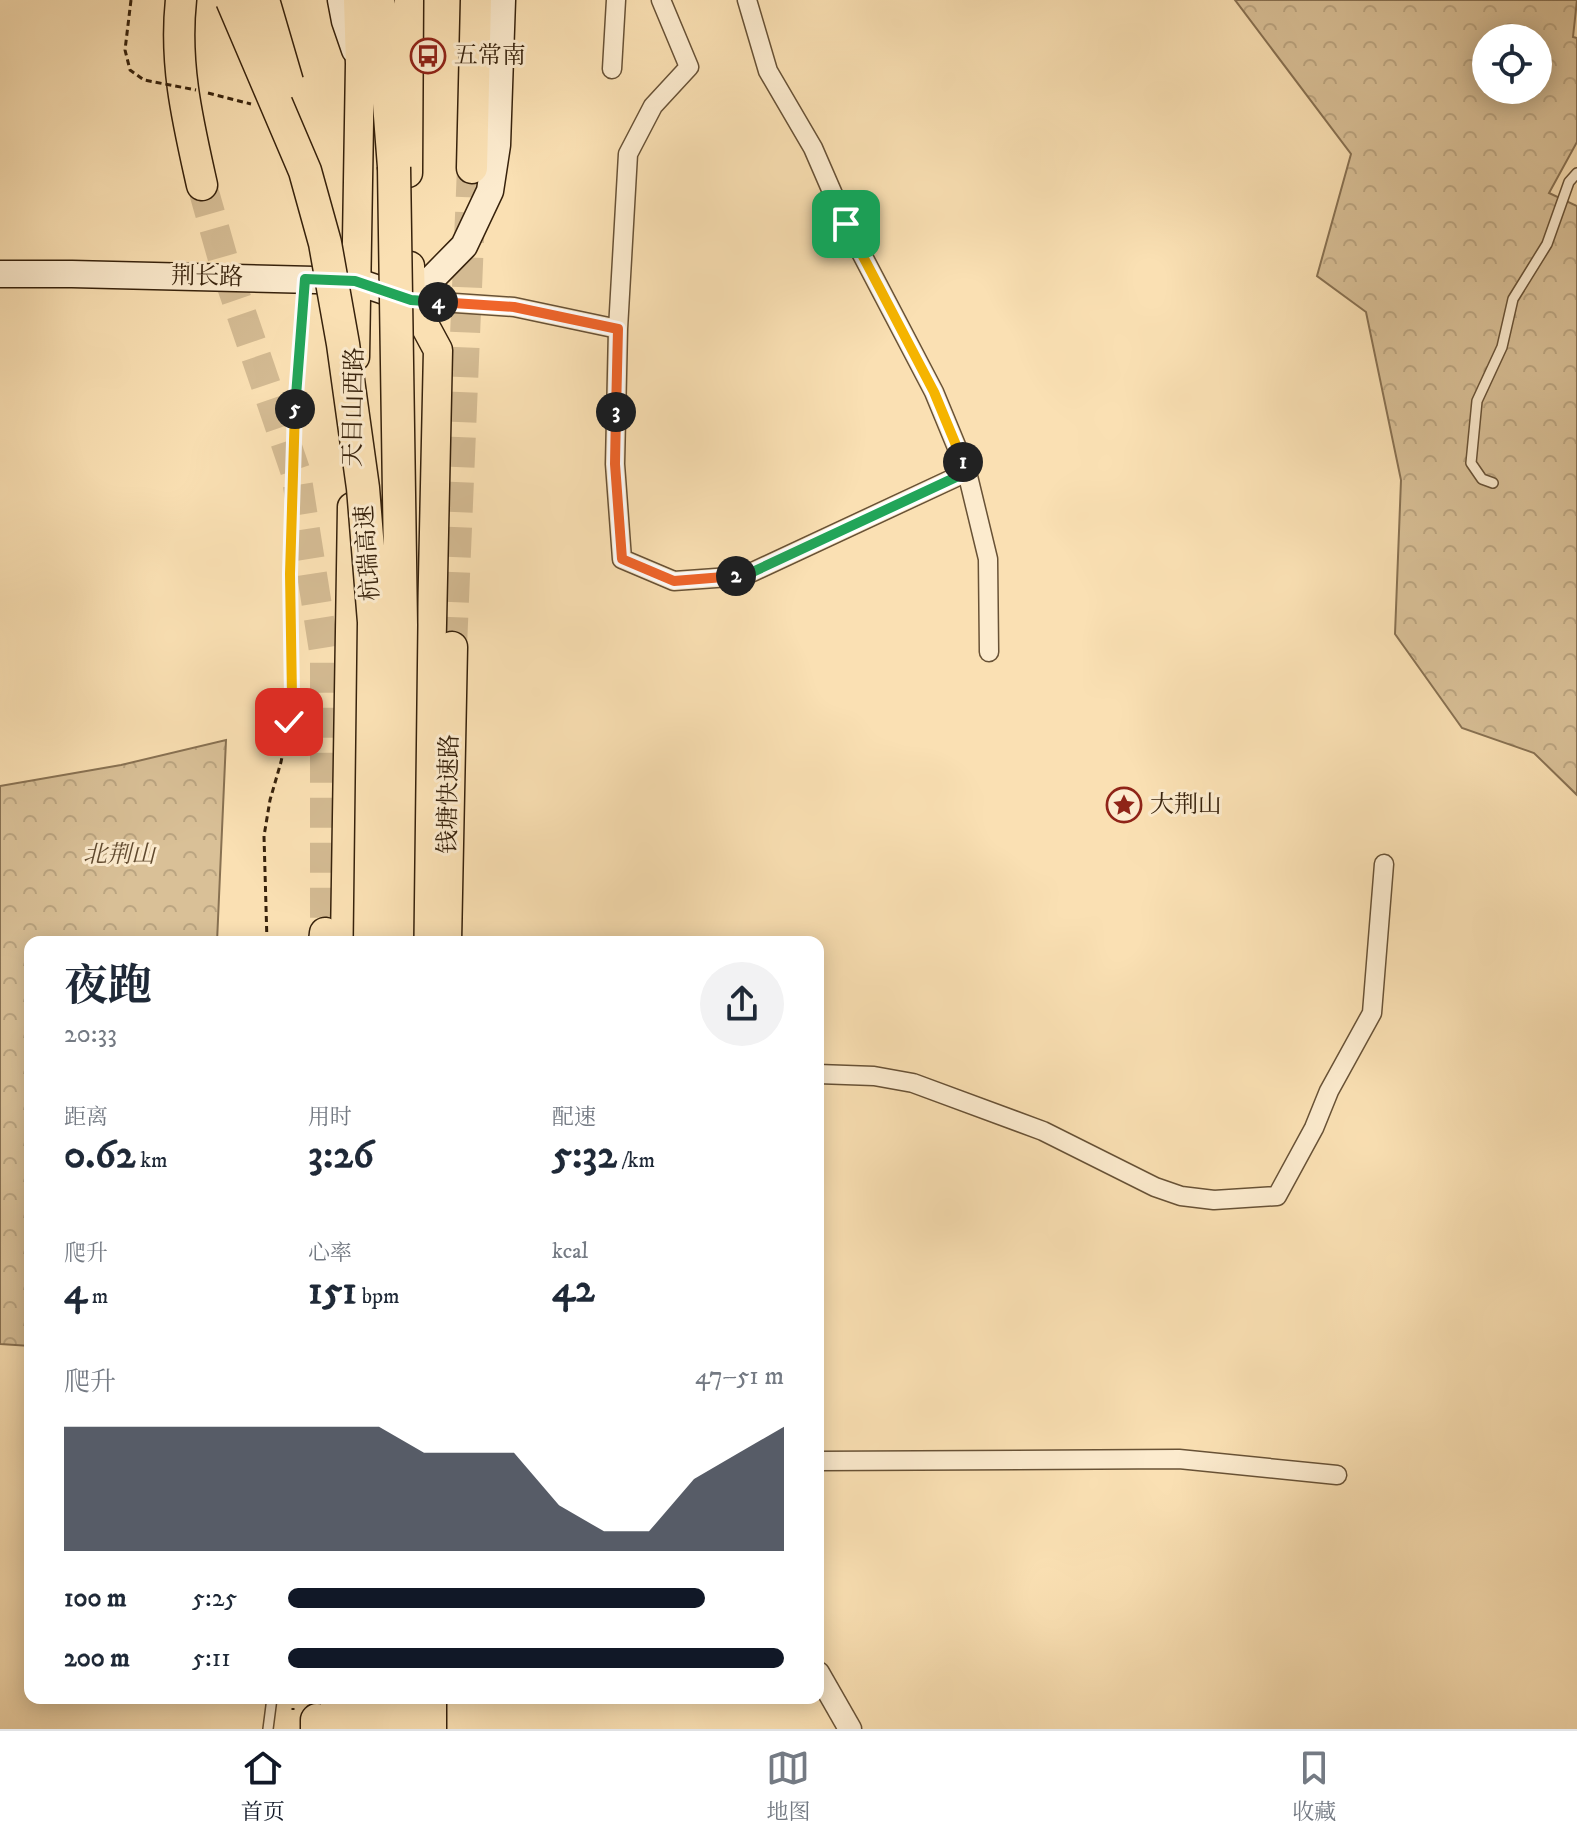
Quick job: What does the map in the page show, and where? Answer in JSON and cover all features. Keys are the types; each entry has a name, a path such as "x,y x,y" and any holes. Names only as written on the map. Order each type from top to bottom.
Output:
{"highway":[{"path":"181,0 179,68 202,185"},
{"path":"232,0 305,171"},
{"path":"263,0 298,120 305,171"},
{"path":"378,0 383,26 394,167"},
{"path":"394,167 399,0"},
{"path":"472,168 476,0"},
{"name":"杭瑞高速","path":"394,167 401,625 397,936"},
{"name":"杭瑞高速","path":"305,171 325,243 363,488 374,622 370,936"},
{"name":"钱塘快速路","path":"446,936 452,647"},
{"path":"362,1704 362,1729"},
{"path":"387,1704 387,1729"},
{"path":"430,1704 430,1729"}],"main road":[{"name":"天目山西路","path":"341,0 360,64"},
{"name":"天目山西路","path":"331,936 355,281 360,64 358,0"},
{"path":"409,0 407,115 411,300 438,350 425,936"},
{"path":"411,300 464,246 490,191 497,145 502,0"},
{"name":"荆长路","path":"0,274 355,281 411,300"},
{"path":"414,1704 414,1729"}],"street":[{"path":"612,69 616,0"},
{"path":"661,0 689,67 653,106 628,154 618,329 615,464 622,559 674,581 744,576 967,472"},
{"path":"747,0 768,71 813,148 846,224 934,392 967,472 988,559 989,652"},
{"path":"411,300 514,307 618,329"},
{"path":"824,1074 874,1076 913,1083 1043,1131 1155,1187 1181,1196 1214,1200 1277,1196 1372,1013 1384,864"},
{"path":"824,1461 1179,1459 1337,1475"},
{"path":"824,1684 850,1729"}],"lane":[{"path":"1493,483 1482,479 1471,463 1477,401 1502,347 1513,299 1547,244 1569,182 1577,173"},
{"path":"268,1729 271,1704"}],"path":[{"path":"131,0 125,50 130,70 144,80 196,90"},
{"path":"267,936 264,836 292,697 291,518 305,279"}],"green space":[{"path":"1235,0 1577,0 1573,37 1577,38 1577,142 1549,193 1577,206 1577,795 1534,753 1462,728 1395,634 1401,480 1366,312 1317,276 1351,154"},
{"name":"北荆山","path":"226,740 217,936 24,936 24,1346 0,1344 0,786 121,765"}],"tunnel":[{"path":"452,647 472,168"},
{"path":"202,185 225,266 296,473 325,657 325,933"}],"place":[{"name":"五常南","path":"428,56"},
{"name":"大荆山","path":"1124,805"}],"route":[{"path":"289,722 292,697 290,574 295,413 305,279 355,281 411,300 514,307 618,329 615,464 622,559 674,581 744,576 967,472 934,392 846,224"}]}
